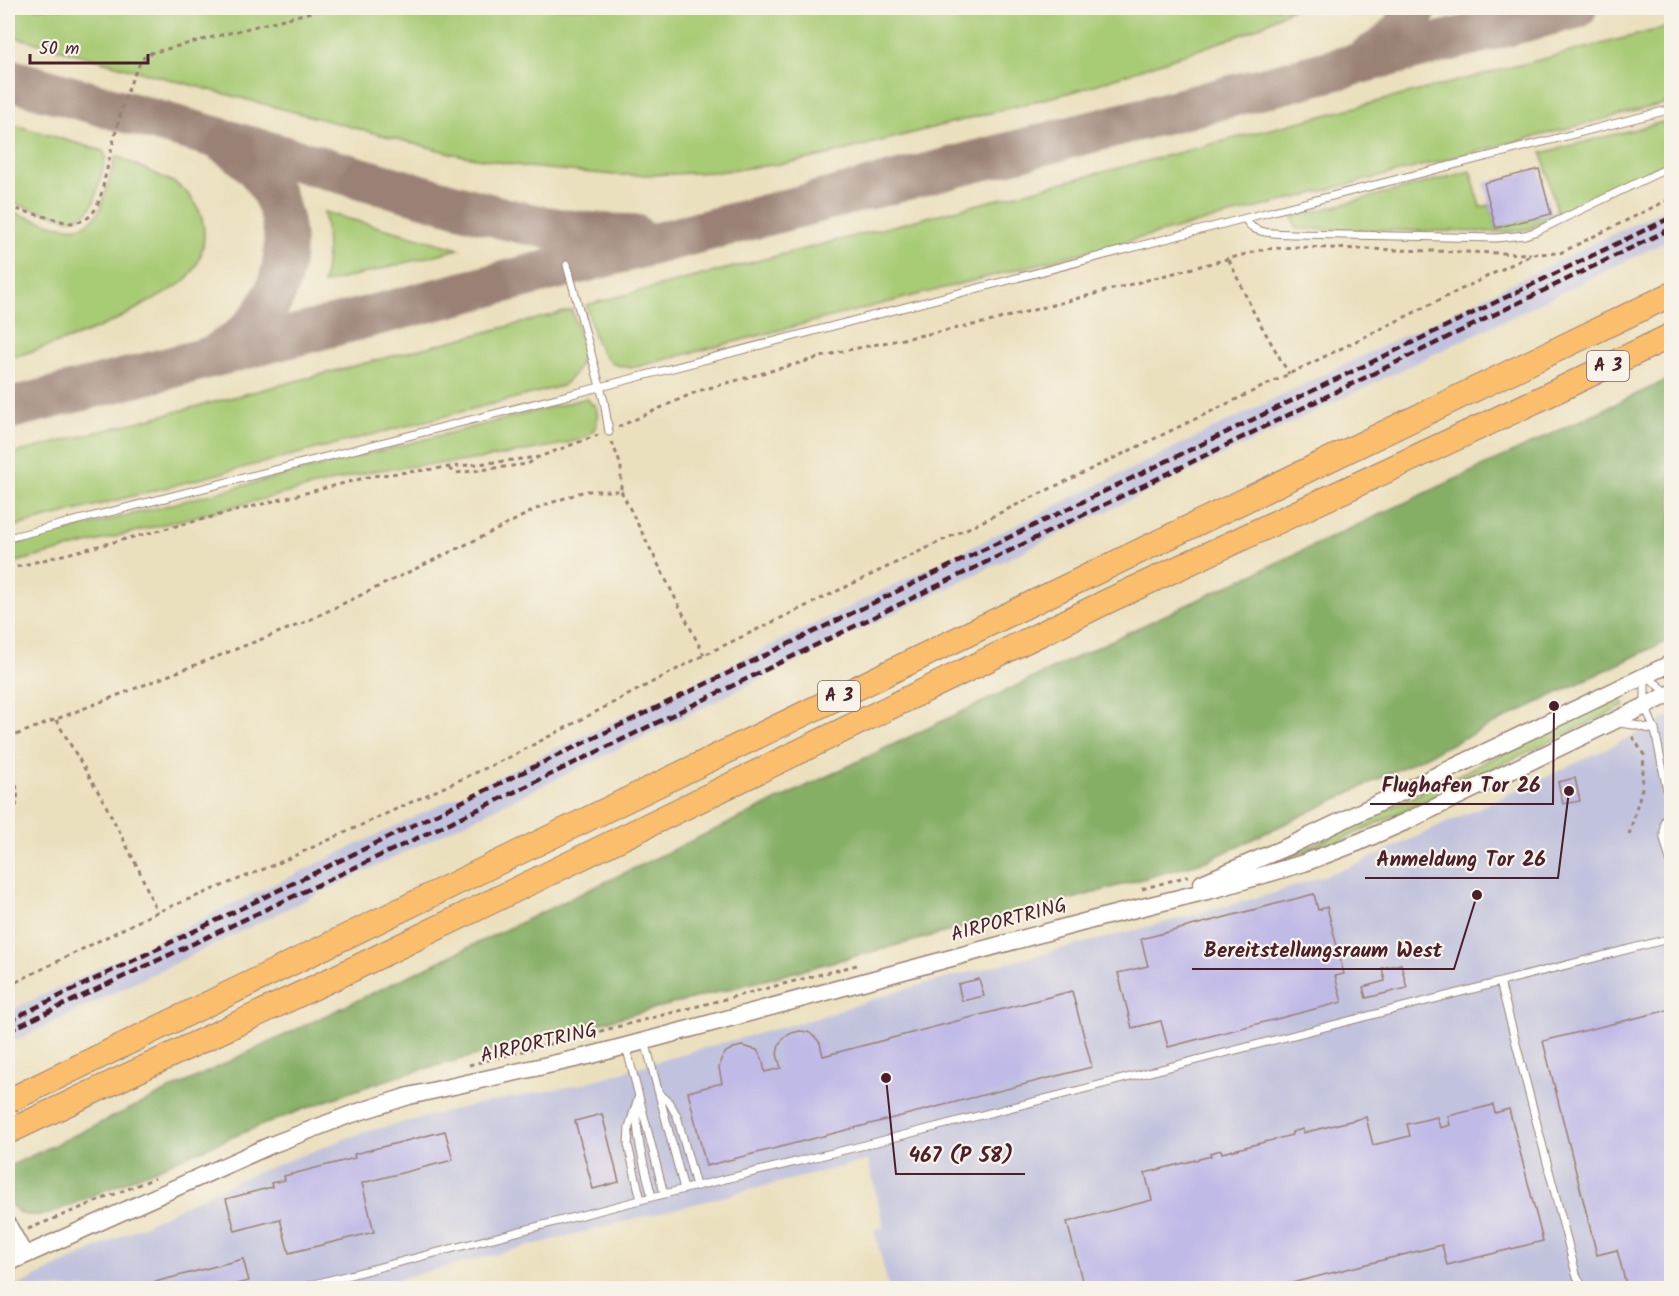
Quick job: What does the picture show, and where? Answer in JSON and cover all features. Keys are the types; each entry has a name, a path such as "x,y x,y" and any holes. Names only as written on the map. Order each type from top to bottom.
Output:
{"highway":[{"name":"A 3","path":"8,1101 1671,294"},
{"name":"A 3","path":"8,1132 349,971 1110,600 1534,402 1671,335"}],"street":[{"name":"AIRPORTRING","path":"1099,918 1205,882 1291,845 1671,663"},
{"name":"AIRPORTRING","path":"8,1263 271,1145 349,1115 409,1096 626,1046 1304,863 1407,821 1671,695"},
{"path":"11,1229 24,1254"}],"lane":[{"path":"8,538 1671,109"},
{"path":"1246,218 1252,228 1296,234 1496,238 1526,235 1671,166"},
{"path":"567,265 600,387 609,432"},
{"path":"1645,675 1671,695"},
{"path":"1645,675 1645,706 1655,730 1671,811 1664,822 1664,838 1671,868"},
{"path":"1611,722 1655,730"},
{"path":"299,1288 1671,938"},
{"path":"1500,982 1576,1274 1584,1288"},
{"path":"645,1041 684,1189"},
{"path":"626,1046 664,1194"},
{"path":"657,1091 669,1102 677,1116 696,1186"},
{"path":"639,1096 636,1128 652,1197"},
{"path":"639,1096 629,1127 628,1145 641,1200"}],"path":[{"path":"8,207 69,224 77,223 90,216 100,200 122,111 135,71 147,54 327,8"},
{"path":"447,468 456,473 528,464 539,457 609,432 698,391 843,351 988,322 1265,249 1297,247 1560,253 1671,198"},
{"path":"8,986 157,912 273,865 510,757 704,655 1289,375 1533,254"},
{"path":"1230,260 1254,313 1289,375"},
{"path":"609,432 621,466 621,491 704,655"},
{"path":"8,569 372,476 539,457"},
{"path":"8,738 303,623 542,506 585,491 621,491"},
{"path":"56,720 103,800 139,870 157,912"},
{"path":"1629,732 1644,755 1642,788 1629,835"},
{"path":"8,759 16,785 17,799 14,813 8,819"},
{"path":"1140,890 1192,874"},
{"path":"469,1064 863,964"},
{"path":"11,1229 159,1176"}],"shaded area":[{"path":"1671,206 1671,239 8,1044 8,1012 700,680"},
{"path":"1671,716 1671,1288 889,1288 874,1230 884,1227 868,1160 363,1288 13,1288 242,1178 361,1133 464,1107 582,1084 817,1018 897,991 1278,892 1360,863 1606,749"}],"green space":[{"path":"8,8 1294,8 1251,31 1083,89 823,156 717,172 614,175 527,167 454,154 130,69 8,35"},
{"path":"1671,26 1671,102 636,367 623,367 613,363 605,357 595,339 586,305"},
{"path":"1671,120 1671,161 1528,229 1507,232 1296,229 1293,217 1471,171 1480,207 1490,205 1496,228 1557,212 1542,153"},
{"path":"8,123 103,151 106,157 95,199 85,213 69,219 8,202"},
{"path":"116,156 173,182 191,197 202,218 204,234 197,264 190,275 176,287 116,320 83,334 8,359 8,211 63,226 79,227 86,224 101,208"},
{"path":"324,212 459,249 323,284 327,248"},
{"path":"572,310 581,341 581,360 572,377 562,386 8,528 8,455"},
{"path":"1671,378 1671,639 1209,860 1065,901 405,1074 270,1122 49,1214 22,1214 8,1201 8,1167 1127,633"},
{"path":"587,398 592,405 595,404 597,424 586,437 574,441 487,458 373,471 8,564 8,546"},
{"path":"1619,697 1625,706 1337,842 1263,867 1333,836"}],"building":[{"path":"1539,169 1551,214 1496,228 1484,183"},
{"path":"1575,778 1580,801 1563,804 1558,782"},
{"path":"1314,894 1318,910 1327,907 1344,974 1335,976 1342,1002 1168,1047 1161,1021 1132,1028 1118,973 1148,966 1141,939"},
{"path":"1401,964 1407,988 1366,998 1363,987 1385,981 1382,968"},
{"path":"979,979 984,996 962,1001 958,984"},
{"path":"1072,991 1092,1067 706,1166 688,1092 722,1083 719,1068 721,1059 726,1052 734,1048 742,1046 757,1050 762,1058 765,1072 781,1068 777,1054 779,1045 784,1037 792,1033 808,1032 815,1037 820,1043 823,1056"},
{"path":"1672,1009 1672,1288 1627,1288 1617,1250 1597,1255 1543,1041"},
{"path":"1493,1105 1495,1113 1509,1109 1543,1241 1447,1265 1442,1245 1272,1288 1084,1288 1067,1222 1152,1200 1145,1173 1211,1156 1210,1153 1221,1150 1222,1153 1292,1135 1292,1132 1303,1129 1303,1133 1366,1117 1373,1145 1410,1136 1407,1124 1437,1117 1440,1128 1450,1125 1448,1116"},
{"path":"602,1114 619,1182 593,1189 575,1121"},
{"path":"445,1131 453,1160 362,1183 374,1232 289,1253 280,1219 235,1231 226,1199 272,1187 271,1183 285,1180 284,1176 355,1158 354,1154"},
{"path":"243,1259 249,1281 218,1288 132,1288"}],"taxiway":[{"path":"1368,57 1383,48 1396,36 1408,23 1417,8"},
{"path":"8,409 1576,8"},
{"path":"8,79 506,219 570,231 634,235"},
{"path":"221,351 248,331 268,306 280,278 285,247 281,217 270,189 251,163 224,143"}],"railway":[{"path":"8,1021 1672,217"},
{"path":"8,1031 500,799 1672,228"}],"place":[{"name":"Flughafen Tor 26","path":"1554,706"},
{"name":"Anmeldung Tor 26","path":"1569,791"},
{"name":"Bereitstellungsraum West","path":"1477,895"},
{"name":"467 (P 58)","path":"886,1078"}]}
